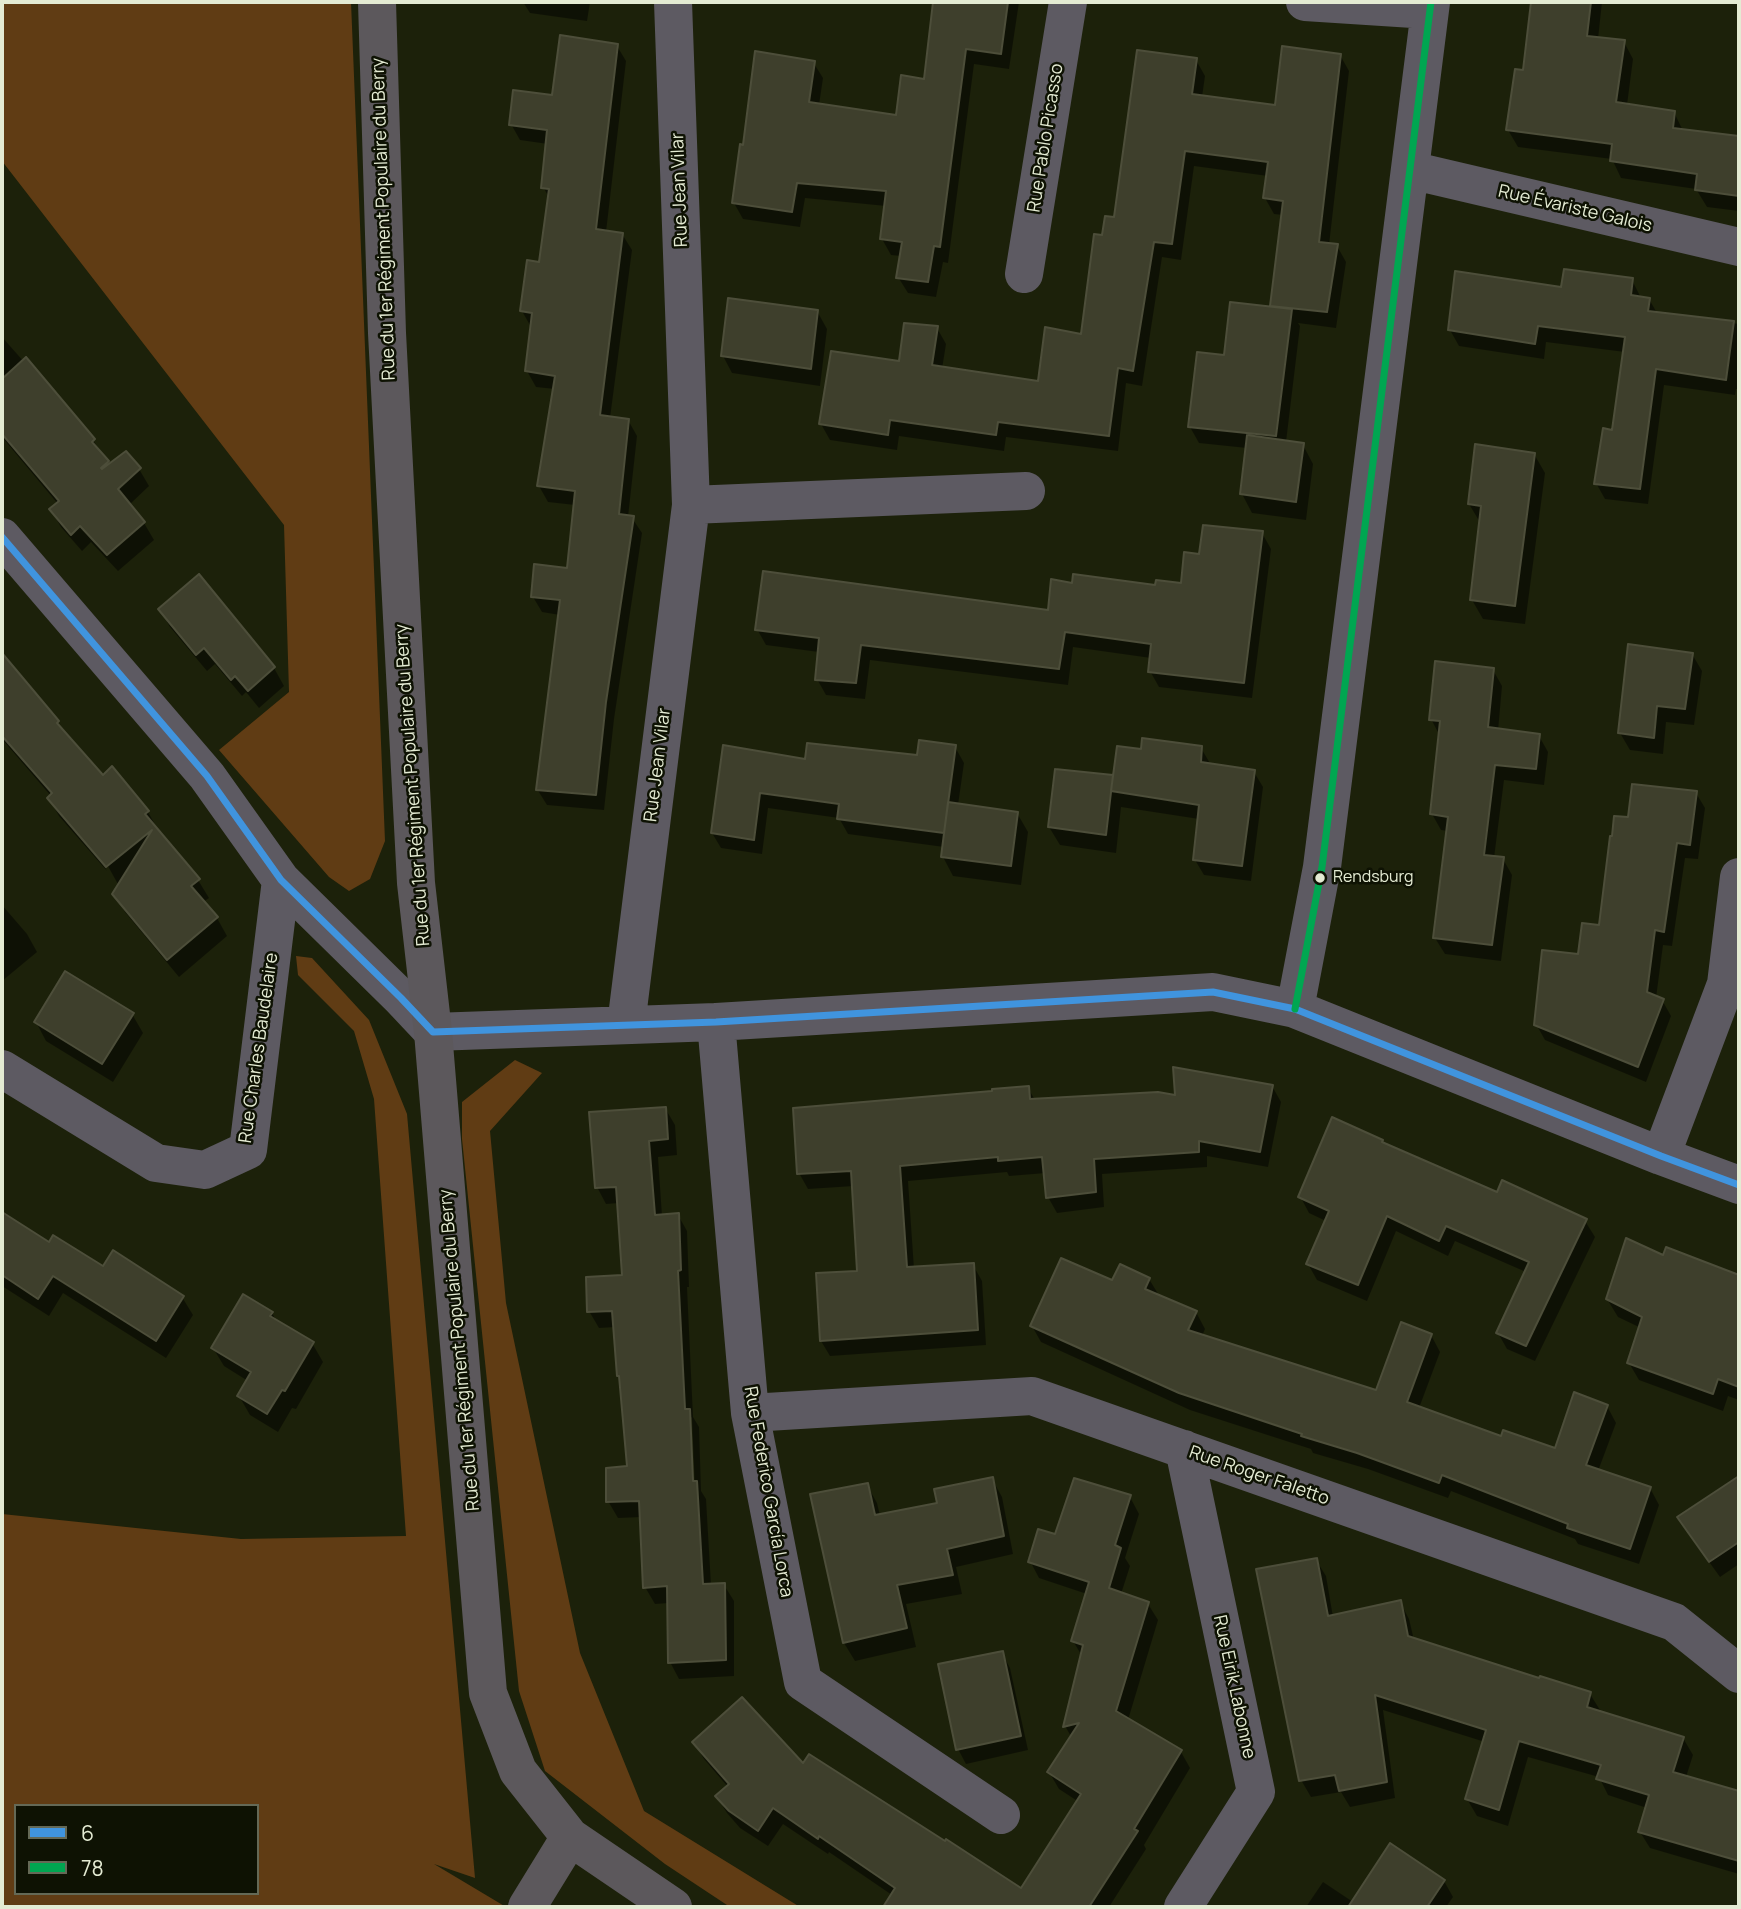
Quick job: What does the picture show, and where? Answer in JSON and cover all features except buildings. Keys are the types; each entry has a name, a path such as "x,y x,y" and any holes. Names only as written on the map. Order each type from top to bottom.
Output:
{"main road":[{"name":"Rue du 1er Régiment Populaire du Berry","path":"377,2 387,333 416,869 433,1032 488,1693 518,1771 570,1838 673,1907"},
{"path":"527,1907 570,1838"}],"street":[{"name":"Rue Jean Vilar","path":"626,1025 691,505 673,2"},
{"name":"Rue Pablo Picasso","path":"1024,274 1068,2"},
{"path":"1294,1009 1322,867 1430,6 1305,2"},
{"name":"Rue Évariste Galois","path":"1410,170 1739,247"},
{"path":"691,505 1026,491"},
{"path":"2,537 207,776 281,880 433,1032 716,1021 1213,992 1294,1009 1739,1185"},
{"path":"1661,1156 1726,985 1739,877"},
{"name":"Rue Charles Baudelaire","path":"2,1069 156,1163 205,1170 248,1150 281,880"},
{"name":"Rue Federico García Lorca","path":"716,1021 750,1413 803,1682 1001,1815"},
{"name":"Rue Roger Faletto","path":"750,1413 1032,1396 1674,1622 1739,1674"},
{"name":"Rue Eirik Labonne","path":"1183,1907 1256,1792 1184,1450"}],"shaded area":[{"path":"2,2 351,2 385,841 370,879 349,891 329,877 219,750 289,692 284,525 2,161"},
{"path":"296,956 312,958 369,1020 407,1114 475,1878 434,1864 506,1907 2,1907 2,1514 241,1539 406,1536 374,1099 354,1031 298,975"},
{"path":"515,1060 542,1073 490,1131 506,1303 580,1653 644,1811 800,1907 730,1907 665,1864 545,1771 519,1691 462,1139 462,1102"}],"transit line":[{"name":"78","path":"1295,1009 1322,867 1431,2"},
{"name":"6","path":"2,537 207,776 281,880 433,1032 716,1022 1213,992 1295,1009 1739,1185"}],"place":[{"name":"Rendsburg","path":"1320,878"}]}
